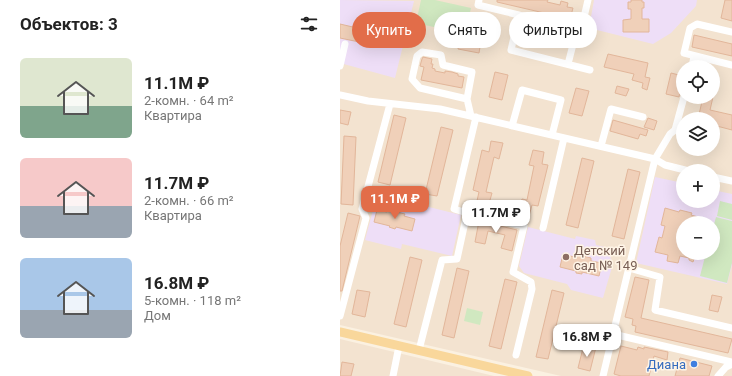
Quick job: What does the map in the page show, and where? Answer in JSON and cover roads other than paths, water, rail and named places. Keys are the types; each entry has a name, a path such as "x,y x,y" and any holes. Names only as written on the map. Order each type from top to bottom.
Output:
{"main road":[{"path":"340,332 528,376"}],"lane":[{"path":"479,0 478,4 509,12"},
{"path":"585,12 588,0"},
{"path":"732,32 697,24 690,28 684,53 732,65"},
{"path":"340,66 345,44"},
{"path":"511,48 511,50 590,70"},
{"path":"568,64 572,48"},
{"path":"467,99 420,88 412,79 417,56 422,52 441,55 442,65 472,72 467,99 473,117 454,209 524,226 513,272 531,282 532,290 516,355"},
{"path":"693,60 694,56"},
{"path":"512,126 522,90 561,100 552,135"},
{"path":"340,95 368,101 440,109 655,158 665,165 676,168"},
{"path":"340,316 343,290 366,218 362,209 365,196 390,104"},
{"path":"603,376 655,158 670,134 675,130 682,104"},
{"path":"601,146 610,109 643,117"},
{"path":"543,228 564,138"},
{"path":"720,178 732,181"},
{"path":"365,196 402,203"},
{"path":"419,350 442,260 457,259 468,213"},
{"path":"629,268 660,277 655,310 732,328"},
{"path":"613,334 732,362"},
{"path":"393,376 400,346"},
{"path":"718,376 732,362"}],"place":[{"name":"Детский сад № 149","path":"566,257"},
{"name":"Диана","path":"694,364"}]}
